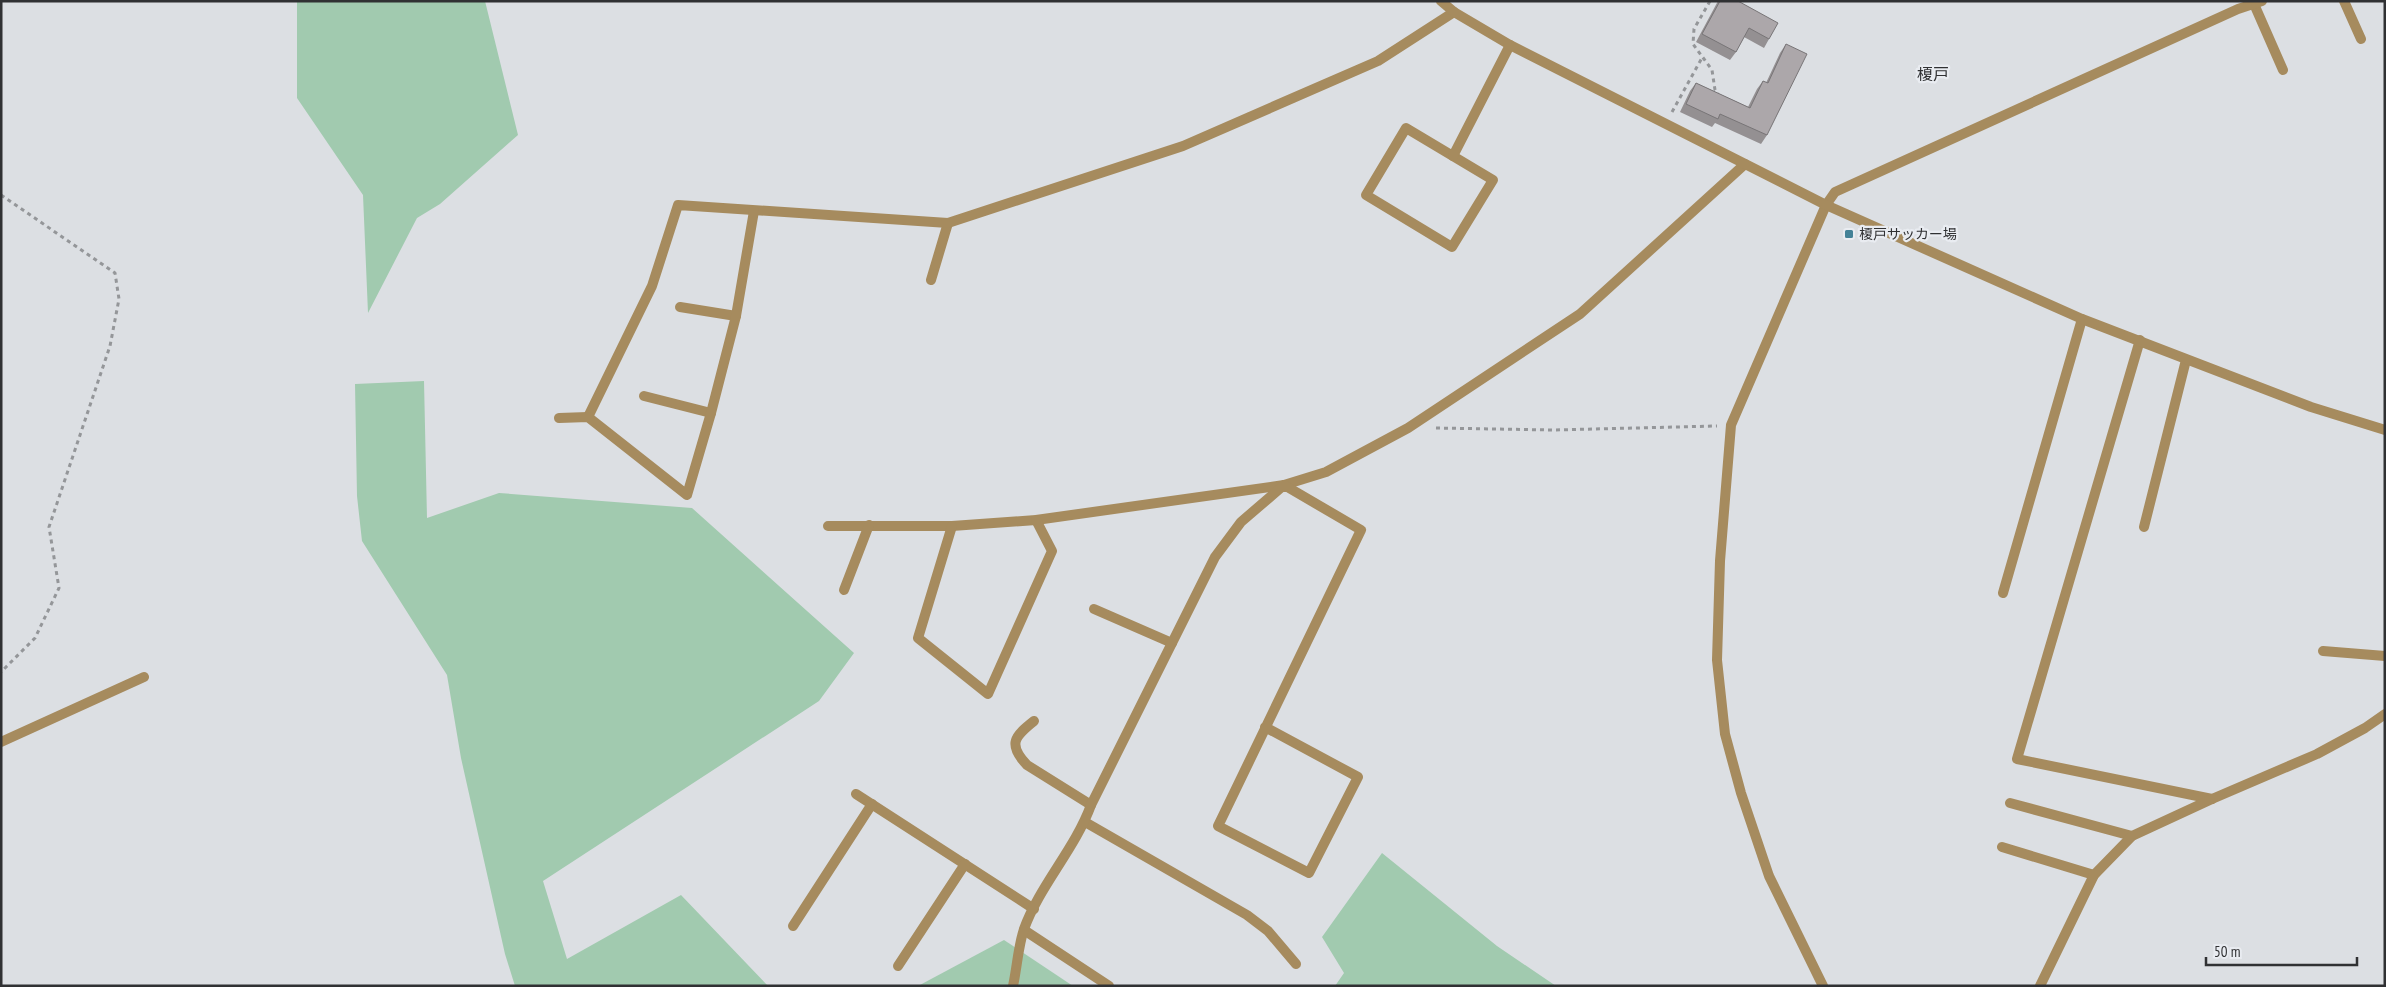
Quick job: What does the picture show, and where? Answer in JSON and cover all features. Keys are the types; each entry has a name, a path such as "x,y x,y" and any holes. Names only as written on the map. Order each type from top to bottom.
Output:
{"street":[{"path":"1441,1 1454,12 1510,45 1826,205 2082,319 2311,407 2385,430"},
{"path":"2344,1 2361,39"},
{"path":"1823,986 1769,876 1741,793 1725,734 1717,660 1720,561 1731,425 1826,205 1835,192 2236,5 2258,3 2282,70"},
{"path":"588,417 652,286 678,205 948,222 1183,146 1378,61 1454,12"},
{"path":"1453,156 1510,45"},
{"path":"1406,128 1453,156 1493,180 1452,247 1366,195 1406,128"},
{"path":"828,526 952,526 1036,520 1284,485 1326,472 1408,428 1580,314 1745,164"},
{"path":"559,418 588,417 687,495 736,316 754,211"},
{"path":"931,280 948,222"},
{"path":"680,307 736,316"},
{"path":"2003,593 2082,319"},
{"path":"2140,340 2017,759 2212,799"},
{"path":"2144,527 2186,360"},
{"path":"644,396 711,413"},
{"path":"1014,986 1024,930 1034,909 1085,822 1215,557 1241,522 1284,485"},
{"path":"1265,727 1358,777 1309,874 1218,826 1265,727 1361,530 1284,485"},
{"path":"952,526 918,638 988,694 1052,551 1036,520"},
{"path":"844,590 869,525"},
{"path":"1094,609 1172,643"},
{"path":"2323,651 2385,656"},
{"path":"1,742 144,677"},
{"path":"2040,986 2094,875 2132,836 2317,754 2365,728 2385,714"},
{"path":"1034,721 1017,734 1015,745 1019,756 1027,765 1092,805"},
{"path":"856,794 1034,909"},
{"path":"2010,803 2132,836"},
{"path":"793,926 872,804"},
{"path":"1085,822 1248,916 1268,931 1296,964"},
{"path":"2002,847 2094,875"},
{"path":"898,966 965,864"},
{"path":"1024,930 1109,986"}],"path":[{"path":"1710,1 1694,29 1693,44 1712,70 1715,90 1723,101"},
{"path":"1666,124 1702,56"},
{"path":"1,196 114,273 119,299 110,346 49,527 59,588 35,638 1,672"},
{"path":"1408,428 1553,430 1731,425"}],"green space":[{"path":"297,1 485,1 518,135 440,204 417,218 368,313 363,195 297,98"},
{"path":"424,381 427,518 499,493 692,508 854,653 819,701 543,881 567,959 681,895 768,986 515,986 505,954 461,758 447,675 362,541 357,496 355,384"},
{"path":"1382,853 1497,946 1556,986 1335,986 1344,973 1322,937"},
{"path":"1004,940 1073,986 918,986"}],"building":[{"path":"1720,1 1738,1 1778,23 1769,39 1749,28 1736,52 1702,34"},
{"path":"1786,44 1807,54 1767,135 1720,114 1718,119 1686,104 1696,83 1750,108 1763,81 1768,83"}],"place":[{"name":"榎戸サッカー場","path":"1849,234"}],"district":[{"name":"榎戸","path":"1933,74"}]}
